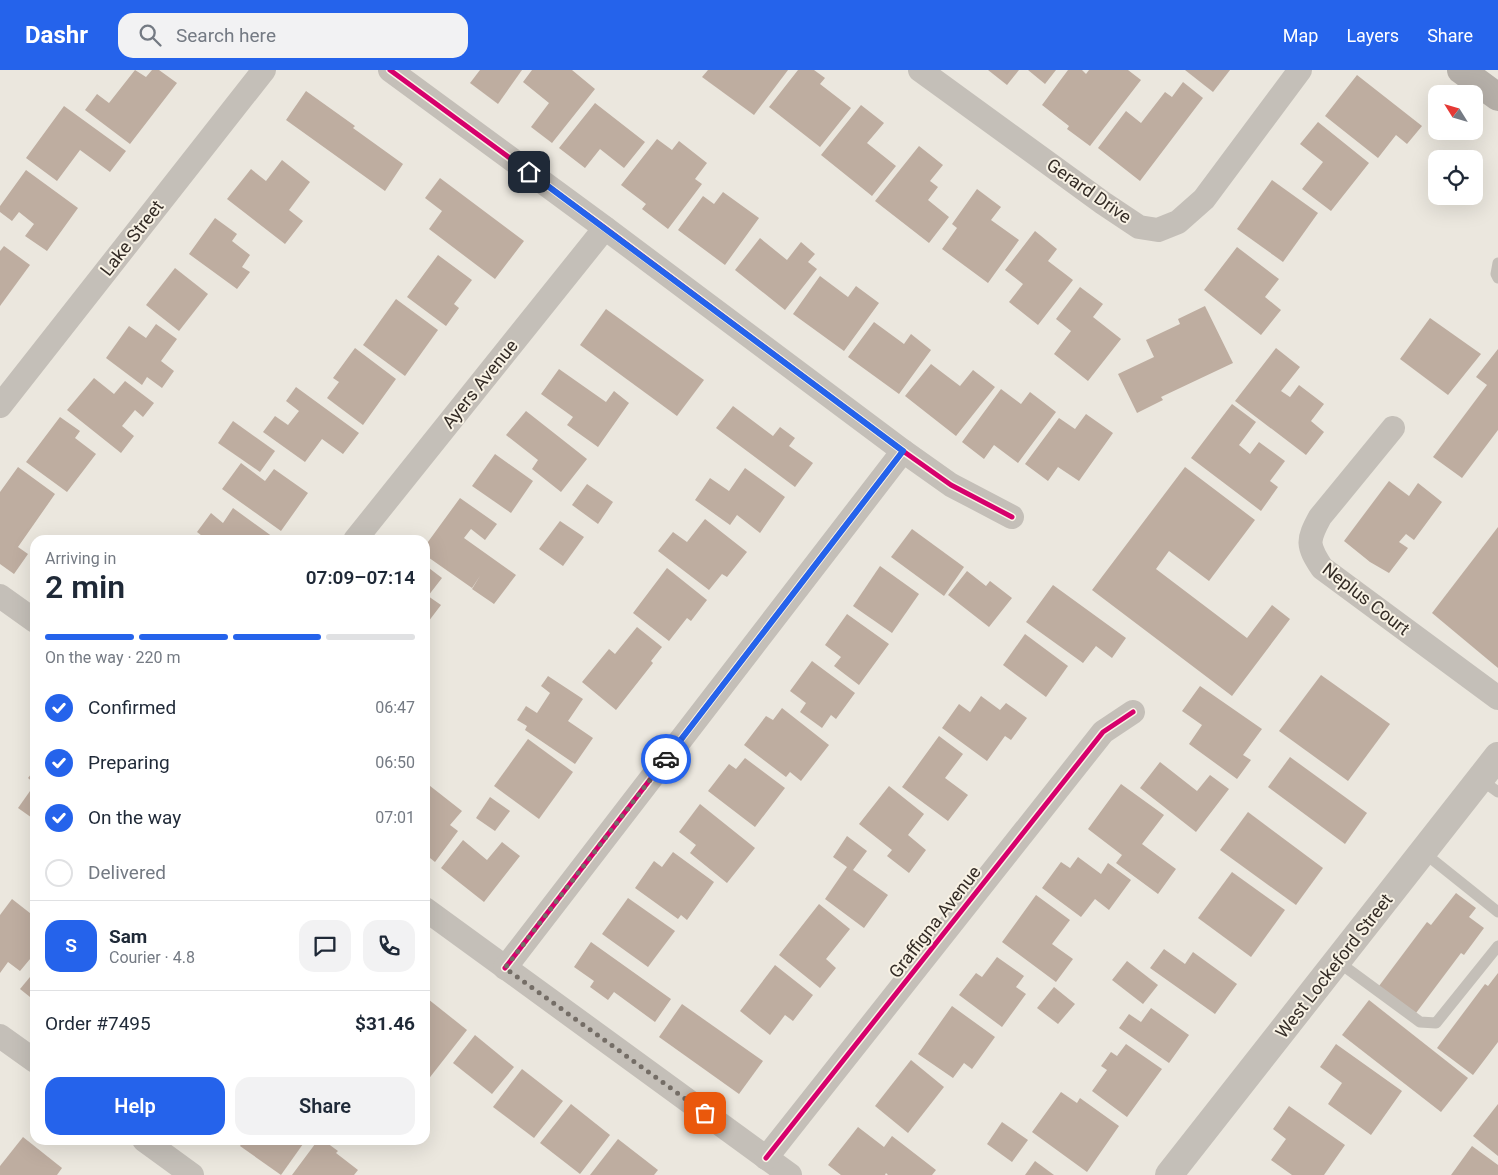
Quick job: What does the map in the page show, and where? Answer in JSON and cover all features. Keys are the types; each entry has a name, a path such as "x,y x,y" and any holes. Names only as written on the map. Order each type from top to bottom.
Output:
{"main road":[{"path":"1461,70 1498,96"}],"street":[{"name":"Lake Street","path":"0,406 264,70"},
{"path":"390,70 903,451 951,485 1012,517"},
{"name":"Gerard Drive","path":"920,70 1103,203 1139,226 1158,230 1178,222 1204,199 1300,70"},
{"name":"Ayers Avenue","path":"359,535 605,228"},
{"name":"Neplus Court","path":"1393,428 1320,517 1310,534 1311,551 1322,568 1498,698"},
{"path":"505,968 903,451"},
{"path":"0,596 30,617"},
{"name":"Graffigna Avenue","path":"766,1158 1103,732 1133,712"},
{"name":"West Lockeford Street","path":"1169,1175 1423,852 1489,786 1498,756"},
{"path":"430,913 790,1175"},
{"path":"0,1036 30,1057"},
{"path":"151,1145 192,1175"}],"lane":[{"path":"1498,263 1496,274 1498,278"},
{"path":"1423,852 1498,912"},
{"path":"1337,961 1420,1022 1436,1022 1498,946"}],"building":[{"path":"135,70 146,77 152,70 159,70 177,83 130,144 85,110 97,94 109,103"},
{"path":"480,70 522,70 498,104 470,83"},
{"path":"532,70 572,70 595,89 552,143 531,127 549,103 523,82"},
{"path":"708,70 788,70 754,115 702,77"},
{"path":"798,70 814,70 825,78 820,84 851,108 820,147 769,107"},
{"path":"988,70 1019,70 1007,85"},
{"path":"1028,70 1056,70 1045,84"},
{"path":"1068,70 1082,70 1086,74 1089,70 1128,70 1141,80 1090,146 1067,129 1069,126 1042,105"},
{"path":"1185,70 1230,70 1213,92"},
{"path":"1357,75 1422,126 1407,144 1396,135 1378,158 1325,116"},
{"path":"1183,82 1203,98 1140,181 1098,148 1126,111 1141,123 1165,92 1172,97"},
{"path":"306,91 403,164 385,191 286,120"},
{"path":"595,103 645,142 624,168 600,149 585,168 559,148"},
{"path":"861,105 884,123 867,143 896,166 872,196 821,155"},
{"path":"64,106 126,151 110,172 80,150 57,181 26,158"},
{"path":"1318,122 1369,163 1331,211 1302,189 1323,162 1300,144"},
{"path":"657,139 672,150 679,141 707,163 695,179 702,184 668,229 642,209 646,204 621,185"},
{"path":"919,146 943,165 930,181 938,187 928,200 949,217 929,243 875,201"},
{"path":"282,160 310,182 289,210 303,221 285,244 227,199 251,169 266,181"},
{"path":"26,170 78,208 47,251 25,236 34,224 19,212 12,221 0,212 0,206"},
{"path":"440,178 524,241 495,279 429,229 442,211 425,198"},
{"path":"1272,180 1318,213 1283,262 1237,229"},
{"path":"977,189 1001,207 991,220 1019,240 988,283 942,249 957,228 952,224"},
{"path":"723,192 759,218 725,265 678,230 703,196 714,204"},
{"path":"215,218 237,234 232,241 250,255 242,267 250,272 237,289 189,254"},
{"path":"1035,231 1057,249 1048,261 1073,280 1038,325 1009,302 1023,284 1005,270"},
{"path":"760,238 787,260 801,242 815,254 808,262 817,269 785,310 735,270"},
{"path":"4,246 30,265 0,306 0,251"},
{"path":"1237,247 1279,279 1265,297 1281,310 1261,335 1204,290"},
{"path":"438,255 472,280 454,304 459,308 446,326 407,297"},
{"path":"175,268 208,294 179,331 146,305"},
{"path":"820,276 848,297 856,286 879,303 844,351 793,314"},
{"path":"1080,287 1103,304 1093,317 1121,339 1088,381 1054,354 1071,331 1056,319"},
{"path":"396,299 438,330 405,376 363,345"},
{"path":"1205,306 1233,363 1161,397 1163,400 1137,413 1118,374 1154,357 1146,340 1180,324 1178,319"},
{"path":"606,309 704,380 677,416 580,345"},
{"path":"1430,318 1481,354 1448,395 1400,359"},
{"path":"874,322 904,344 911,334 931,350 899,394 848,357"},
{"path":"156,324 177,339 161,361 174,371 162,388 147,377 142,385 106,358 129,326 146,338"},
{"path":"355,348 396,379 363,425 327,398 339,382 333,378"},
{"path":"1276,348 1300,367 1281,391 1290,397 1299,385 1324,404 1311,421 1324,432 1306,455 1235,401"},
{"path":"1498,349 1498,430 1462,478 1433,457 1487,385 1476,377"},
{"path":"931,364 960,386 973,370 995,387 956,436 905,396"},
{"path":"559,369 606,402 614,391 629,403 598,447 567,425 573,417 541,394"},
{"path":"94,378 114,394 125,381 154,403 143,417 135,410 122,426 134,436 121,453 67,410"},
{"path":"296,387 359,433 343,454 322,439 305,462 263,432 275,416 288,425 299,411 286,401"},
{"path":"1001,389 1021,404 1030,392 1056,412 1018,463 994,445 984,459 962,442"},
{"path":"1232,404 1256,422 1239,445 1250,454 1259,442 1285,461 1270,481 1278,487 1261,511 1191,458"},
{"path":"733,406 773,436 780,427 795,438 789,446 813,463 795,487 716,428"},
{"path":"526,411 587,459 561,492 532,469 538,460 506,435"},
{"path":"1086,414 1113,433 1079,481 1058,467 1048,481 1025,464 1059,418 1075,429"},
{"path":"60,417 80,431 75,438 96,454 67,492 26,462"},
{"path":"233,421 275,451 260,472 218,443"},
{"path":"495,454 533,481 511,513 472,486"},
{"path":"241,463 265,481 274,469 308,493 281,531 222,489"},
{"path":"18,467 55,494 18,547 28,554 14,574 0,564 0,492"},
{"path":"1185,467 1255,520 1209,581 1169,551 1156,569 1247,638 1272,605 1290,619 1232,696 1092,590"},
{"path":"745,468 785,497 760,533 737,515 730,525 695,500 710,478 729,491"},
{"path":"1389,481 1409,496 1418,483 1442,502 1414,540 1406,534 1399,542 1408,548 1389,573 1370,562 1344,541"},
{"path":"587,484 613,502 598,524 572,505"},
{"path":"460,498 497,524 485,540 471,529 464,538 516,575 494,604 472,589 480,576 472,588 430,559 430,539"},
{"path":"233,508 270,535 201,535 197,532 211,513 223,523"},
{"path":"705,519 747,552 727,577 722,574 709,590 658,551 673,532 687,542"},
{"path":"560,521 584,537 563,566 539,549"},
{"path":"1498,527 1498,668 1432,613"},
{"path":"912,529 964,567 944,596 891,557"},
{"path":"880,566 919,594 892,633 853,606"},
{"path":"667,568 707,600 691,621 687,618 669,641 633,613"},
{"path":"430,569 442,578 430,593"},
{"path":"967,571 986,586 990,581 1012,598 989,627 948,595"},
{"path":"1053,585 1126,638 1112,658 1096,646 1083,663 1026,622"},
{"path":"430,597 441,605 430,619"},
{"path":"847,614 889,644 859,685 834,666 841,657 825,645"},
{"path":"637,627 662,647 651,661 653,663 616,710 582,682 609,649 615,654"},
{"path":"1025,634 1068,666 1046,697 1003,665"},
{"path":"812,661 855,693 836,719 831,715 822,728 800,712 806,703 790,691"},
{"path":"1321,675 1390,724 1348,781 1279,731"},
{"path":"548,676 583,699 568,721 593,738 575,764 525,730 527,726 517,720 526,706 537,713 550,693 541,686"},
{"path":"1200,686 1262,729 1243,755 1251,760 1237,779 1189,744 1202,725 1182,711"},
{"path":"981,696 1000,710 1006,703 1027,718 1011,740 1005,736 987,761 942,728 959,704 970,712"},
{"path":"782,708 829,745 801,781 790,772 786,777 744,745 766,716 773,720"},
{"path":"939,736 963,754 945,778 968,795 948,821 902,787"},
{"path":"528,739 573,772 539,819 494,786"},
{"path":"1290,757 1367,813 1345,844 1268,787"},
{"path":"745,758 785,788 755,827 708,791 729,764 736,769"},
{"path":"1160,762 1197,791 1210,775 1229,789 1196,832 1140,788"},
{"path":"1121,784 1164,815 1142,844 1176,869 1158,894 1116,863 1122,855 1088,829"},
{"path":"430,786 462,811 450,825 458,831 435,862 430,858"},
{"path":"889,786 924,814 908,835 926,850 909,873 887,856 892,850 859,824"},
{"path":"30,791 30,816 18,808"},
{"path":"490,797 510,811 495,831 476,818"},
{"path":"700,804 755,848 727,883 690,853 696,845 679,832"},
{"path":"1248,812 1323,868 1296,905 1220,850"},
{"path":"847,836 867,851 853,870 888,895 864,928 825,899 847,867 833,857"},
{"path":"463,840 487,860 502,842 520,856 484,902 441,868"},
{"path":"673,852 714,882 687,920 681,915 678,919 635,888 654,861 662,867"},
{"path":"1078,857 1101,874 1108,863 1131,880 1109,910 1095,899 1081,917 1042,888 1061,862 1070,868"},
{"path":"1232,872 1285,910 1251,957 1198,918"},
{"path":"1456,893 1476,908 1469,917 1484,928 1464,955 1461,953 1416,1013 1379,986 1427,922 1431,925"},
{"path":"1036,895 1070,920 1052,944 1073,959 1056,982 1002,942"},
{"path":"628,898 675,931 648,967 602,934"},
{"path":"12,899 30,913 30,959 20,971 8,962 0,973 0,915"},
{"path":"819,904 850,929 826,959 836,968 820,988 779,955"},
{"path":"591,942 671,999 655,1022 614,992 608,1000 590,987 594,981 574,967"},
{"path":"1164,949 1185,964 1193,952 1237,984 1215,1014 1150,968"},
{"path":"997,957 1024,976 1016,987 1026,994 1002,1027 959,995 976,973 982,977"},
{"path":"1127,961 1158,985 1143,1004 1112,980"},
{"path":"775,965 813,995 793,1021 785,1015 770,1035 740,1011"},
{"path":"1498,973 1498,1042 1473,1075 1437,1048 1485,984 1488,986"},
{"path":"30,977 30,997 20,989"},
{"path":"1054,987 1075,1004 1058,1024 1037,1008"},
{"path":"1369,1000 1468,1078 1441,1112 1342,1035"},
{"path":"430,1001 467,1030 430,1077"},
{"path":"682,1004 763,1061 739,1094 659,1037"},
{"path":"952,1006 995,1037 972,1069 964,1063 953,1078 918,1054"},
{"path":"1151,1008 1189,1035 1169,1063 1119,1028 1129,1014 1141,1022"},
{"path":"475,1035 514,1067 492,1094 453,1063"},
{"path":"1126,1044 1162,1069 1127,1117 1092,1091 1107,1070 1101,1066 1111,1052 1117,1056"},
{"path":"1336,1044 1402,1091 1371,1135 1328,1104 1342,1083 1320,1067"},
{"path":"911,1060 944,1087 908,1133 875,1106"},
{"path":"522,1069 563,1101 534,1138 493,1107"},
{"path":"1061,1092 1077,1103 1080,1098 1119,1126 1087,1172 1032,1132"},
{"path":"571,1104 610,1135 580,1174 540,1143"},
{"path":"1498,1104 1498,1156 1473,1136"},
{"path":"1289,1106 1345,1145 1324,1175 1292,1175 1271,1160 1286,1139 1273,1129"},
{"path":"1002,1122 1028,1140 1012,1162 987,1144"},
{"path":"858,1127 884,1147 892,1136 936,1170 932,1175 888,1175 886,1173 885,1175 841,1175 828,1165"},
{"path":"23,1137 30,1143 30,1145 33,1145 62,1168 57,1175 0,1175 0,1166"},
{"path":"618,1139 658,1170 654,1175 590,1175"},
{"path":"241,1145 302,1145 281,1175"},
{"path":"314,1145 330,1145 338,1151 336,1153 358,1170 354,1175 292,1175"},
{"path":"1472,1146 1498,1165 1498,1175 1451,1175"},
{"path":"1035,1161 1054,1175 1025,1175"}],"cycle path":[{"path":"390,70 903,451 951,485 1012,517"},
{"path":"505,968 903,451"},
{"path":"766,1158 1103,732 1133,712"}],"way so far":[{"path":"666,759 505,968 705,1113"}],"route":[{"path":"529,172 903,451 666,759"}]}
